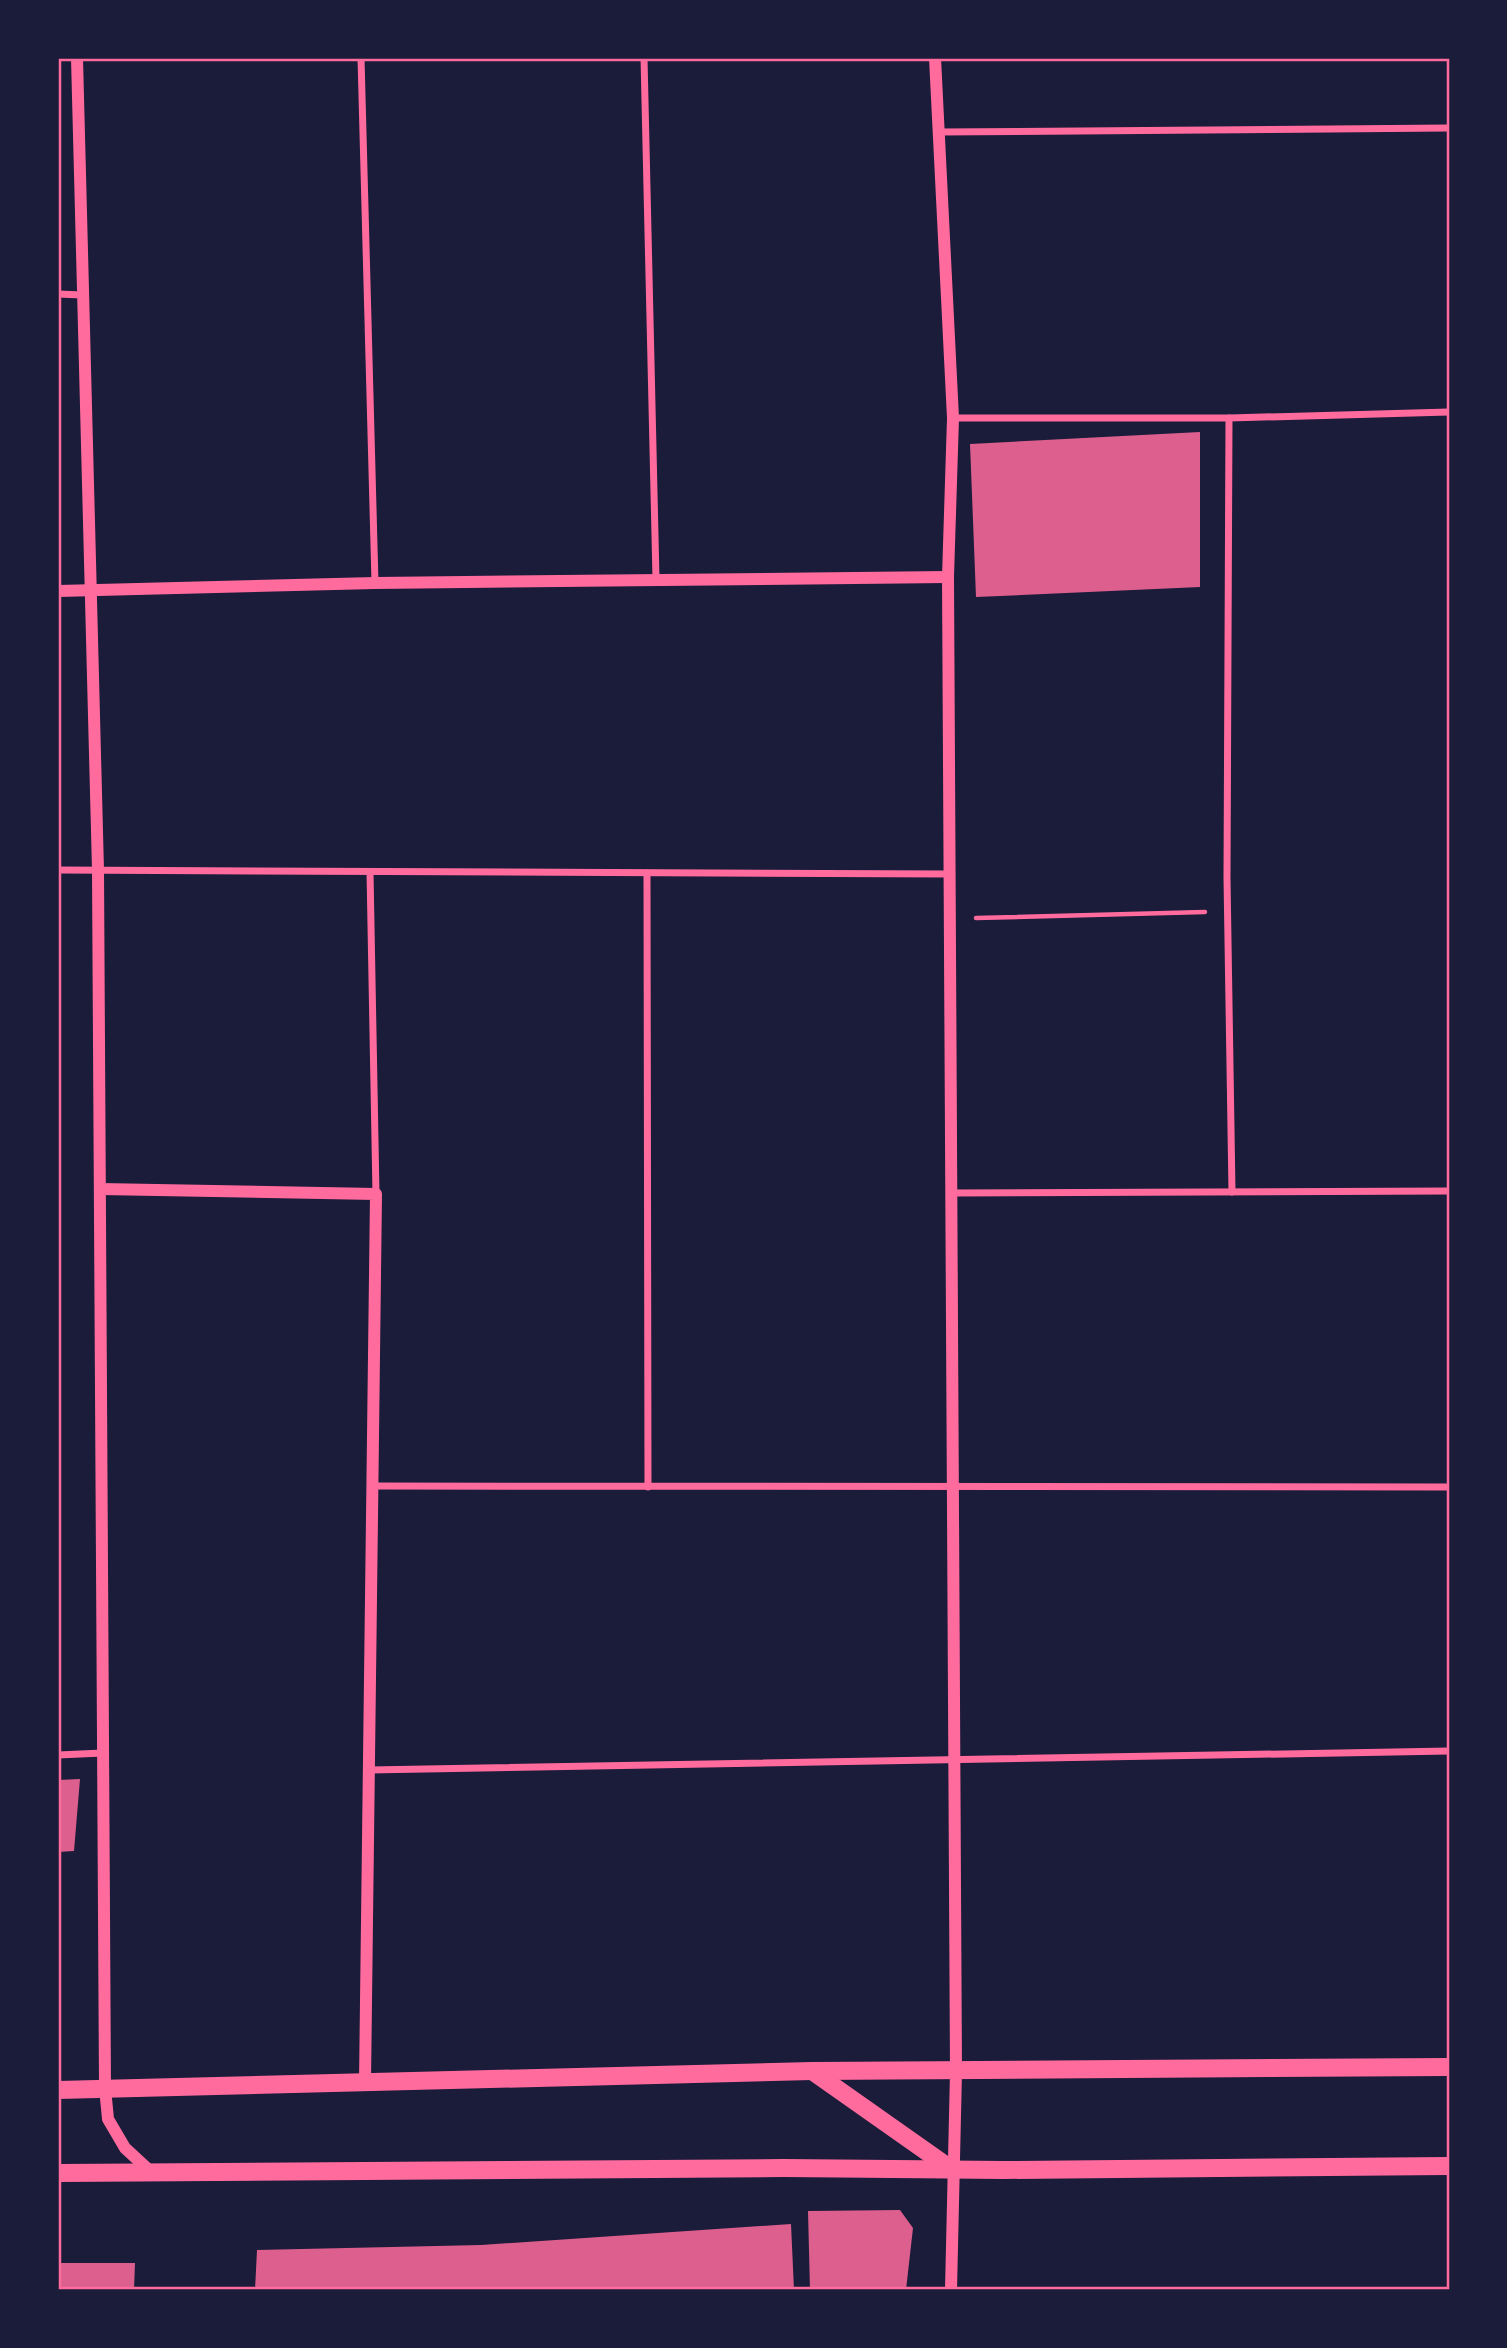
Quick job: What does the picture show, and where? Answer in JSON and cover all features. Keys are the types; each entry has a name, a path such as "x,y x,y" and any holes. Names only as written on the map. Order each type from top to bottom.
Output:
{"main road":[{"path":"58,2090 812,2071 1449,2067"},
{"path":"812,2071 954,2171"},
{"path":"58,2174 769,2168 954,2171 1449,2166"}],"street":[{"path":"77,58 99,870 105,2088 108,2119 125,2148 151,2172"},
{"path":"361,58 375,583"},
{"path":"644,58 656,579"},
{"path":"935,58 953,418 948,577 956,1759 956,2072 951,2290"},
{"path":"940,132 1449,128"},
{"path":"58,294 83,295"},
{"path":"953,418 1229,418 1449,412"},
{"path":"1229,418 1228,911 1232,1192"},
{"path":"58,591 375,583 948,577"},
{"path":"58,870 950,874"},
{"path":"365,2082 376,1194 370,872"},
{"path":"647,873 648,1486"},
{"path":"100,1189 376,1194"},
{"path":"952,1193 1449,1191"},
{"path":"373,1486 1449,1487"},
{"path":"369,1770 1449,1751"},
{"path":"58,1755 103,1753"}],"path":[{"path":"951,919 1228,911"}],"building":[{"path":"1200,432 1200,587 976,597 970,444"},
{"path":"80,1779 74,1851 58,1852 58,1780"},
{"path":"900,2210 913,2228 906,2290 810,2290 808,2211"},
{"path":"791,2224 794,2290 255,2290 257,2250 481,2245"},
{"path":"58,2263 135,2263 134,2290 58,2290"}]}
